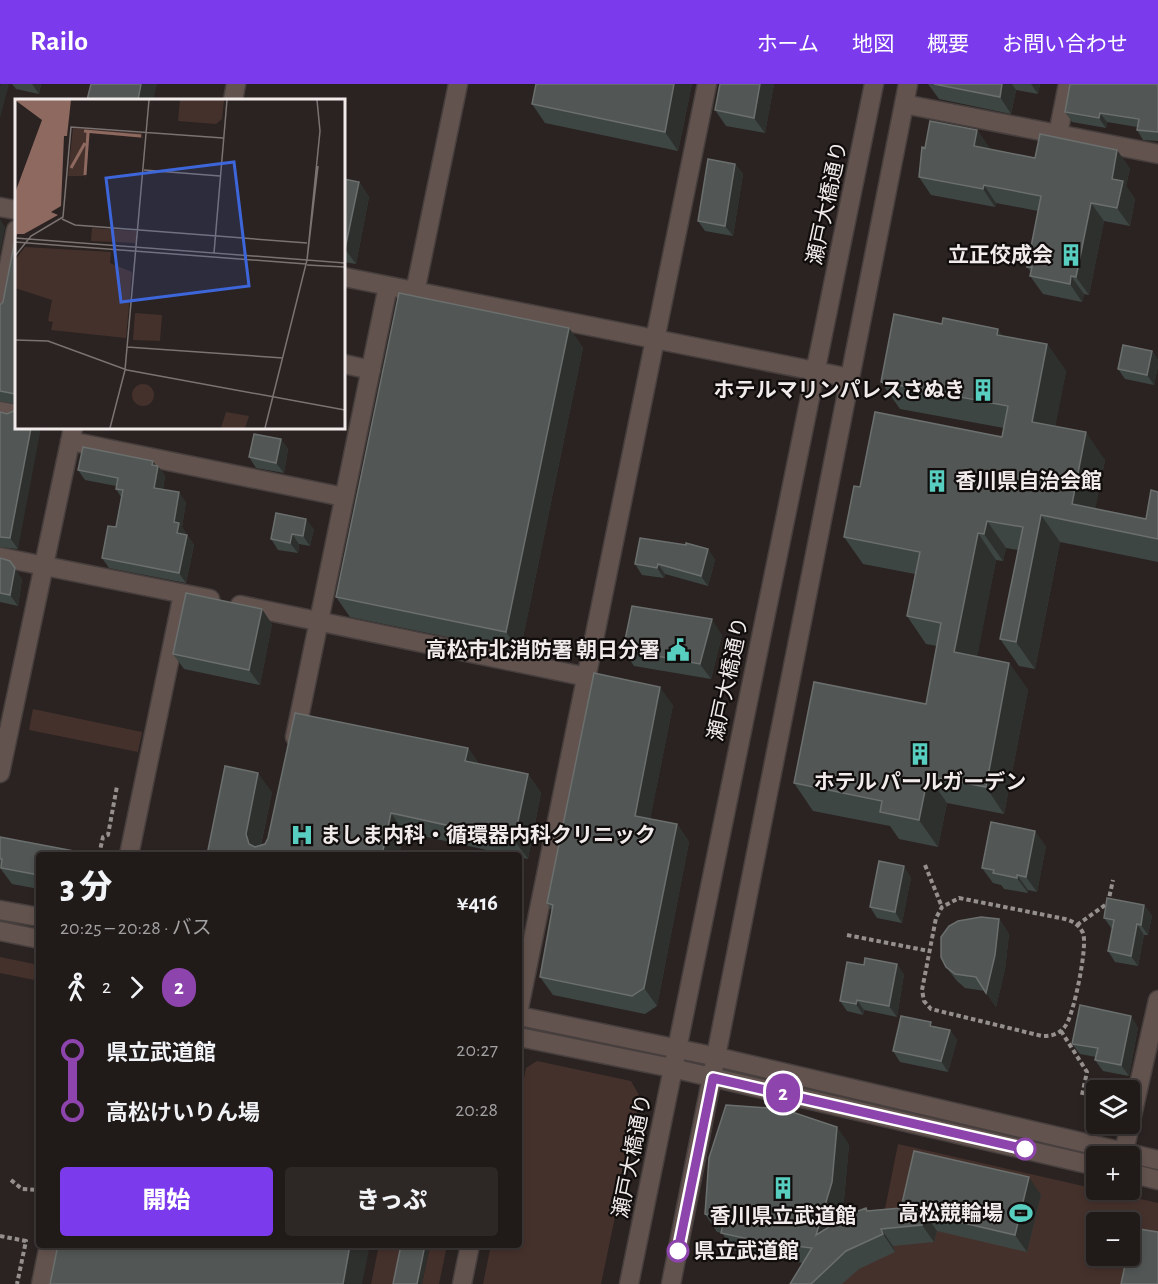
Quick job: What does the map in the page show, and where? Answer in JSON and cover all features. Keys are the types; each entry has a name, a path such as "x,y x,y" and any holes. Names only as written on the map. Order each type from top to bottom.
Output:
{"street":[{"path":"233,99 236,84"},
{"path":"415,292 458,84"},
{"path":"522,993 707,84"},
{"name":"瀬戸大橋通り","path":"629,1284 675,1048 874,84"},
{"path":"671,1284 908,84"},
{"path":"1058,134 1068,84"},
{"path":"904,104 1158,154"},
{"path":"0,207 15,210"},
{"path":"0,310 15,235"},
{"path":"345,277 850,378"},
{"path":"292,750 388,286"},
{"path":"345,364 371,370"},
{"path":"0,411 15,414"},
{"path":"0,773 6,716 44,566 71,434 344,497"},
{"path":"0,557 587,676"},
{"path":"130,852 183,594"},
{"path":"0,910 36,916"},
{"path":"0,931 36,938"},
{"path":"1126,1146 1158,1000"},
{"path":"522,1017 717,1057 1090,1146"},
{"path":"522,1038 672,1068 1086,1164"},
{"path":"1140,1157 1158,1160"},
{"path":"1140,1176 1158,1180"},
{"path":"41,1284 48,1248"},
{"path":"462,1284 469,1248"}],"path":[{"path":"100,852 103,837 108,835 117,786"},
{"path":"925,865 942,907"},
{"path":"1077,925 1108,903 1113,880"},
{"path":"969,898 1065,918 1077,925 1084,937 1084,947 1071,1013 1061,1031 1054,1035 1042,1036 931,1009 924,1000 922,990 936,918 942,907 950,901 969,898"},
{"path":"847,935 929,951"},
{"path":"1061,1031 1087,1072 1082,1095"},
{"path":"11,1180 22,1189 36,1190"},
{"path":"0,1236 26,1241 17,1284"}],"shaded area":[{"path":"33,709 142,732 138,752 29,730"},
{"path":"0,957 36,964 36,980 0,973"},
{"path":"537,1061 631,1081 640,1097 601,1284 483,1284 490,1248 522,1248 522,1088 526,1068"},
{"name":"高松競輪場","path":"898,1144 1086,1187 1086,1200 1140,1199 1158,1203 1158,1284 812,1284 882,1224"},
{"path":"378,1248 405,1248 398,1284 371,1284"},
{"path":"429,1248 446,1248 439,1284 422,1284"}],"building":[{"path":"91,84 141,84 138,99 87,99"},
{"path":"536,84 674,84 665,132 532,104"},
{"path":"720,84 760,84 754,118 715,110"},
{"path":"934,84 1002,84 1000,97"},
{"path":"1070,84 1158,84 1158,132 1137,130 1139,119 1100,113 1099,118 1065,112"},
{"path":"930,121 977,130 974,146 1035,158 1040,134 1117,150 1112,179 1123,181 1117,208 1091,203 1076,277 1071,276 1070,284 1030,276 1032,267 1027,267 1041,196 984,185 983,189 919,177 922,147 925,148"},
{"path":"708,159 735,164 725,226 698,221"},
{"path":"345,179 359,182 345,249"},
{"path":"15,239 15,394 0,391 0,305 3,302"},
{"path":"399,293 569,328 506,632 336,597"},
{"path":"894,314 942,324 943,318 998,329 997,335 1047,344 1032,422 1086,432 1072,504 1146,519 1151,490 1158,492 1158,539 1041,515 1016,642 1000,639 1023,527 987,521 984,534 978,533 954,652 1009,663 986,787 928,776 919,820 880,812 882,801 794,783 814,682 926,704 941,623 907,616 920,552 844,537 854,486 860,487 875,412 1002,437 1008,406 881,382"},
{"path":"1123,345 1152,351 1147,375 1118,369"},
{"path":"15,410 15,429 31,429 10,538 0,537 0,412 7,414"},
{"path":"254,434 281,439 276,463 249,457"},
{"path":"83,447 153,461 152,465 158,466 154,488 179,492 174,522 179,523 177,533 187,535 179,573 102,558 108,526 116,527 123,490 116,489 118,478 78,470"},
{"path":"276,513 306,519 303,536 292,534 290,543 271,539"},
{"path":"640,538 686,545 686,543 708,549 701,576 658,564 657,568 635,564"},
{"path":"0,558 10,561 15,568 10,595 0,593"},
{"path":"186,593 262,609 249,670 173,654"},
{"path":"632,606 712,619 700,664 623,650"},
{"path":"594,673 660,687 635,816 677,824 644,988 632,996 540,977 553,905 547,903"},
{"path":"295,713 468,748 465,761 528,774 514,840 391,813 383,852 208,852 225,766 258,773 246,834 249,844 255,847 265,844"},
{"path":"991,822 1035,831 1026,877 1017,875 1017,878 982,868"},
{"path":"0,837 79,852 36,852 36,874 1,868 2,859 0,859"},
{"path":"879,861 904,866 895,912 870,907"},
{"path":"1107,898 1144,905 1141,925 1137,924 1131,956 1108,951 1114,920 1104,918"},
{"path":"981,917 999,919 995,955 986,993 976,977 955,974 946,967 941,957 941,937 949,926 958,921"},
{"path":"865,958 897,964 889,1006 857,1000 856,1004 840,1001 847,962 864,965"},
{"path":"1080,1005 1131,1016 1121,1065 1095,1060 1098,1048 1072,1044"},
{"path":"901,1016 931,1022 930,1026 950,1030 941,1061 893,1051"},
{"path":"726,1105 783,1109 837,1127 832,1182 816,1235 850,1214 866,1208 867,1211 901,1208 914,1151 1029,1177 1015,1235 925,1214 922,1225 881,1229 883,1234 846,1251 811,1284 790,1284 812,1248 757,1241 721,1233 724,1220 705,1214 709,1158"},
{"path":"1140,1229 1158,1232 1158,1284 1121,1284 1125,1266 1140,1266"},
{"path":"57,1248 349,1248 343,1284 50,1284"},
{"path":"400,1248 424,1248 417,1284 393,1284"}],"bus line":[{"name":"2","path":"678,1251 713,1078 1025,1149"}],"place":[{"name":"立正佼成会","path":"1071,255"},
{"name":"ホテルマリンパレスさぬき","path":"983,390"},
{"name":"香川県自治会館","path":"937,481"},
{"name":"高松市北消防署 朝日分署","path":"678,650"},
{"name":"ホテル パールガーデン","path":"920,754"},
{"name":"ましま内科・循環器内科クリニック","path":"302,835"},
{"name":"香川県立武道館","path":"783,1188"},
{"name":"高松競輪場","path":"1021,1213"},
{"name":"県立武道館","path":"678,1251"}]}
